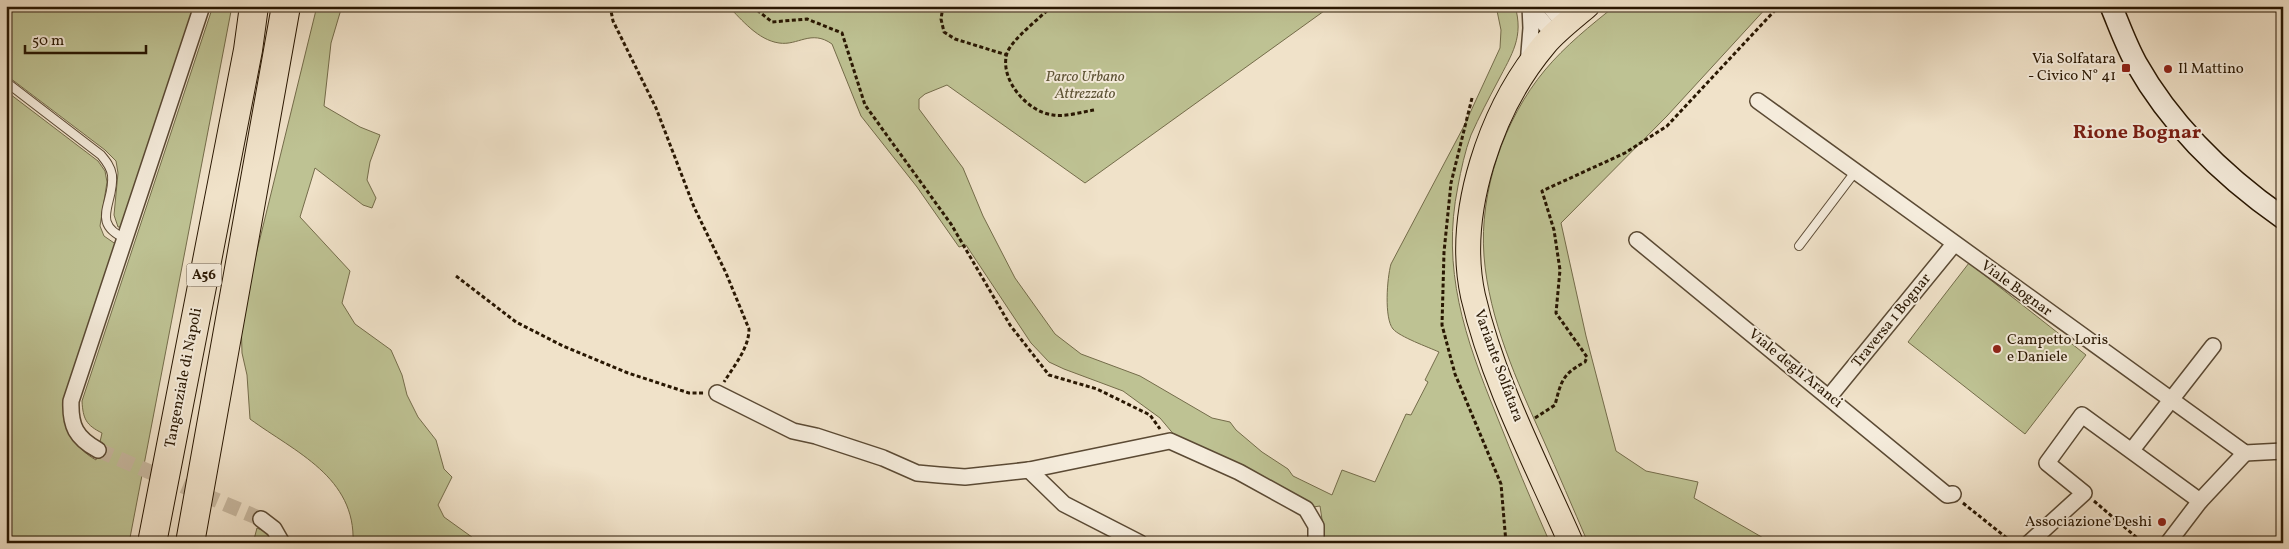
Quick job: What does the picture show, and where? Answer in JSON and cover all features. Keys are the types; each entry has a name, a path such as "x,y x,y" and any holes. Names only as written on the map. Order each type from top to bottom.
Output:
{"highway":[{"name":"Tangenziale di Napoli","path":"152,543 248,50 254,6"},
{"name":"A56","path":"190,543 203,481 286,6"}],"main road":[{"name":"Variante Solfatara","path":"1571,543 1497,372 1482,328 1472,284 1470,222 1477,184 1489,141 1510,96 1528,66 1560,30 1587,6"},
{"path":"2111,6 2136,62 2190,140 2232,180 2278,212"}],"street":[{"path":"98,450 84,442 79,436 72,421 71,400 202,6"},
{"path":"1530,6 1560,30"},
{"path":"1528,66 1530,6"},
{"path":"1549,6 1560,30"},
{"name":"Viale Bognar","path":"1758,101 2245,453"},
{"name":"Viale degli Aranci","path":"1637,240 1947,495 1953,494"},
{"name":"Traversa 1 Bognar","path":"1829,397 1954,244"},
{"path":"2132,450 2213,346"},
{"path":"717,393 793,431 816,436 883,458 917,473 965,477 1029,470 1170,441 1239,472 1306,509 1316,526 1316,543"},
{"path":"2029,543 2084,493 2047,463 2082,415 2200,501"},
{"path":"2168,543 2200,501 2245,453 2282,450"},
{"path":"1029,470 1064,504 1140,543"},
{"path":"261,519 274,530 282,543"}],"lane":[{"path":"278,45 292,6"},
{"path":"6,82 101,155 108,164 112,176 106,218 107,227 115,234 126,239"},
{"path":"1799,246 1856,172"}],"path":[{"path":"456,276 516,322 563,346 628,373 689,393 717,393 745,348 749,339 749,329 726,273 694,207 656,108 614,21 610,6"},
{"path":"752,6 772,22 807,19 842,33 865,105 951,224 1010,325 1050,375 1097,389 1150,415 1170,441"},
{"path":"943,6 941,19 944,32 955,39 1007,55"},
{"path":"1052,6 1012,44 1007,55 1006,71 1012,85 1031,106 1051,115 1067,115 1094,110"},
{"path":"1532,419 1555,406 1562,379 1573,368 1585,362 1587,357 1556,313 1560,270 1554,230 1542,191 1625,153 1667,126 1779,6"},
{"path":"2084,493 2144,543"},
{"path":"1953,494 2014,543"}],"green space":[{"path":"6,6 194,6 121,227 118,227 114,215 118,173 116,161 105,150 6,75"},
{"path":"213,6 232,6 129,543 17,543 6,536 6,91 98,161 105,171 107,182 100,226 104,236 117,245 64,400 65,419 71,435 81,449 96,460 102,433 86,421 82,401"},
{"path":"317,6 342,6 331,43 324,106 360,127 380,135 370,162 367,180 376,198 372,208 363,205 315,168 300,217 350,271 342,303 355,324 391,350 402,375 407,395 418,417 436,440 444,469 452,477 438,505 444,517 476,540 485,543 353,543 351,520 344,500 334,483 303,455 250,419 247,375 242,353 241,316"},
{"name":"Parco Urbano Attrezzato","path":"728,6 1331,6 1085,183 947,85 925,94 919,99 919,109 963,168 983,216 1015,278 1055,334 1081,354 1140,376 1212,418 1230,422 1236,430 1262,452 1288,469 1293,476 1332,495 1342,470 1375,482 1406,414 1411,415 1428,382 1425,380 1439,352 1397,332 1390,324 1387,307 1388,279 1391,264 1464,126 1500,48 1501,30 1496,6 1515,6 1518,27 1512,54 1474,128 1465,154 1453,217 1452,246 1454,275 1459,303 1475,358 1509,446 1550,543 1322,543 1323,526 1320,506 1313,507 1176,437 1160,418 1123,391 1049,362 1031,343 966,245 959,247 917,187 861,116 832,44 818,38 786,43 771,41 757,34"},
{"path":"1615,6 1768,6 1667,116 1561,223 1586,336 1616,451 1646,471 1698,482 1694,498 1772,543 1588,543 1524,395 1498,327 1487,280 1484,256 1486,207 1497,157 1517,111 1530,89 1570,44"},
{"name":"Campetto Loris e Daniele","path":"1969,263 2086,355 2025,434 1908,342"},
{"path":"257,528 266,532 274,543 253,543"}],"tunnel":[{"path":"98,450 261,519"}],"place":[{"name":"Via Solfatara - Civico N° 41","path":"2126,68"},
{"name":"Il Mattino","path":"2168,69"},
{"name":"Campetto Loris e Daniele","path":"1997,349"},
{"name":"Associazione Deshi","path":"2162,522"}],"district":[{"name":"Rione Bognar","path":"2137,133"}]}
